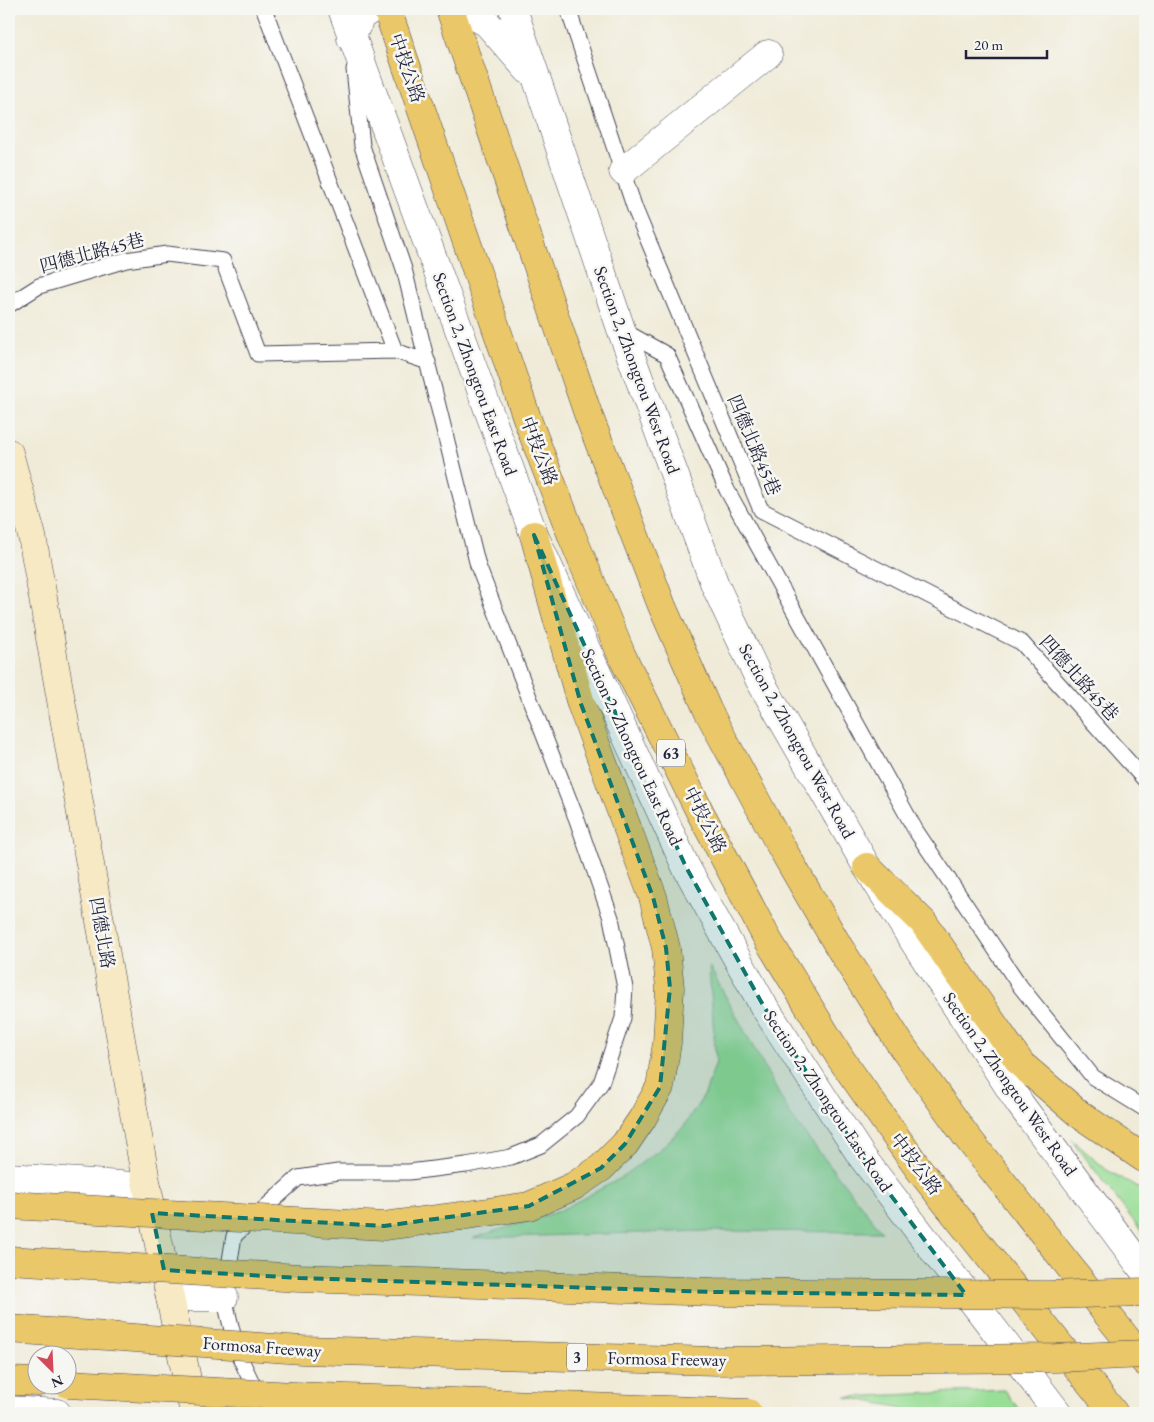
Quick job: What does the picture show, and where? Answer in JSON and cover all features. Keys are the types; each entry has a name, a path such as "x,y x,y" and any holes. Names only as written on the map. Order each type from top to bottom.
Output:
{"main road":[{"name":"中投公路","path":"387,9 529,424 572,536 622,656 700,812 768,940 841,1059 918,1168 1114,1413"},
{"path":"450,9 592,423 662,606 708,711 780,845 839,946 901,1045 966,1136 1145,1362"},
{"path":"9,1205 384,1226 529,1206 574,1186 601,1168 625,1144 660,1087 667,1043 670,988 666,948 655,905 581,704 534,535"},
{"path":"867,867 923,922 1021,1064 1079,1114 1145,1159"},
{"path":"9,1260 299,1278 704,1292 1048,1295 1145,1292"},
{"name":"Formosa Freeway","path":"9,1330 302,1350 687,1360 1036,1358 1145,1354"},
{"path":"9,1381 28,1382"},
{"path":"78,1385 294,1396 748,1413"}],"street":[{"name":"Section 2, Zhongtou East Road","path":"342,9 534,535 686,867 763,1005 862,1157 1058,1413"},
{"path":"351,38 361,16 372,9"},
{"path":"461,9 487,23 535,79"},
{"name":"Section 2, Zhongtou West Road","path":"513,9 535,79 621,329 715,585 759,679 867,867 1020,1104 1145,1272"},
{"path":"623,170 768,54"},
{"name":"四德北路","path":"9,453 32,536 147,1188 194,1413"},
{"path":"9,1177 147,1188"},
{"path":"170,1297 224,1297"},
{"path":"9,1410 57,1413"}],"lane":[{"path":"264,9 395,351"},
{"name":"四德北路45巷","path":"568,9 635,209 761,510 1022,643 1144,777"},
{"path":"276,1413 260,1400 237,1351 224,1297 234,1236 298,1178 338,1172 409,1172 466,1166 511,1157 541,1145 577,1116 601,1083 623,1018 626,988 611,918 577,820 478,566 404,269 362,146 351,38"},
{"name":"四德北路45巷","path":"9,305 40,286 126,260 167,254 199,257 223,261 258,354 395,351 428,362"},
{"path":"621,329 667,355 727,490 916,831 1020,986 1093,1076 1145,1109"}],"highlighted area":[{"path":"534,535 686,867 763,1005 862,1157 966,1295 714,1292 299,1278 164,1270 152,1213 384,1226 529,1206 601,1168 625,1144 660,1087 670,988 666,948 653,897 581,704"}],"green space":[{"path":"709,966 791,1116 882,1232 704,1231 473,1238 557,1212 621,1178 659,1150 684,1126 705,1094 716,1062"},
{"path":"1071,1139 1107,1170 1145,1191 1145,1236"},
{"path":"1004,1390 1022,1413 917,1413 898,1407 845,1397"}]}
